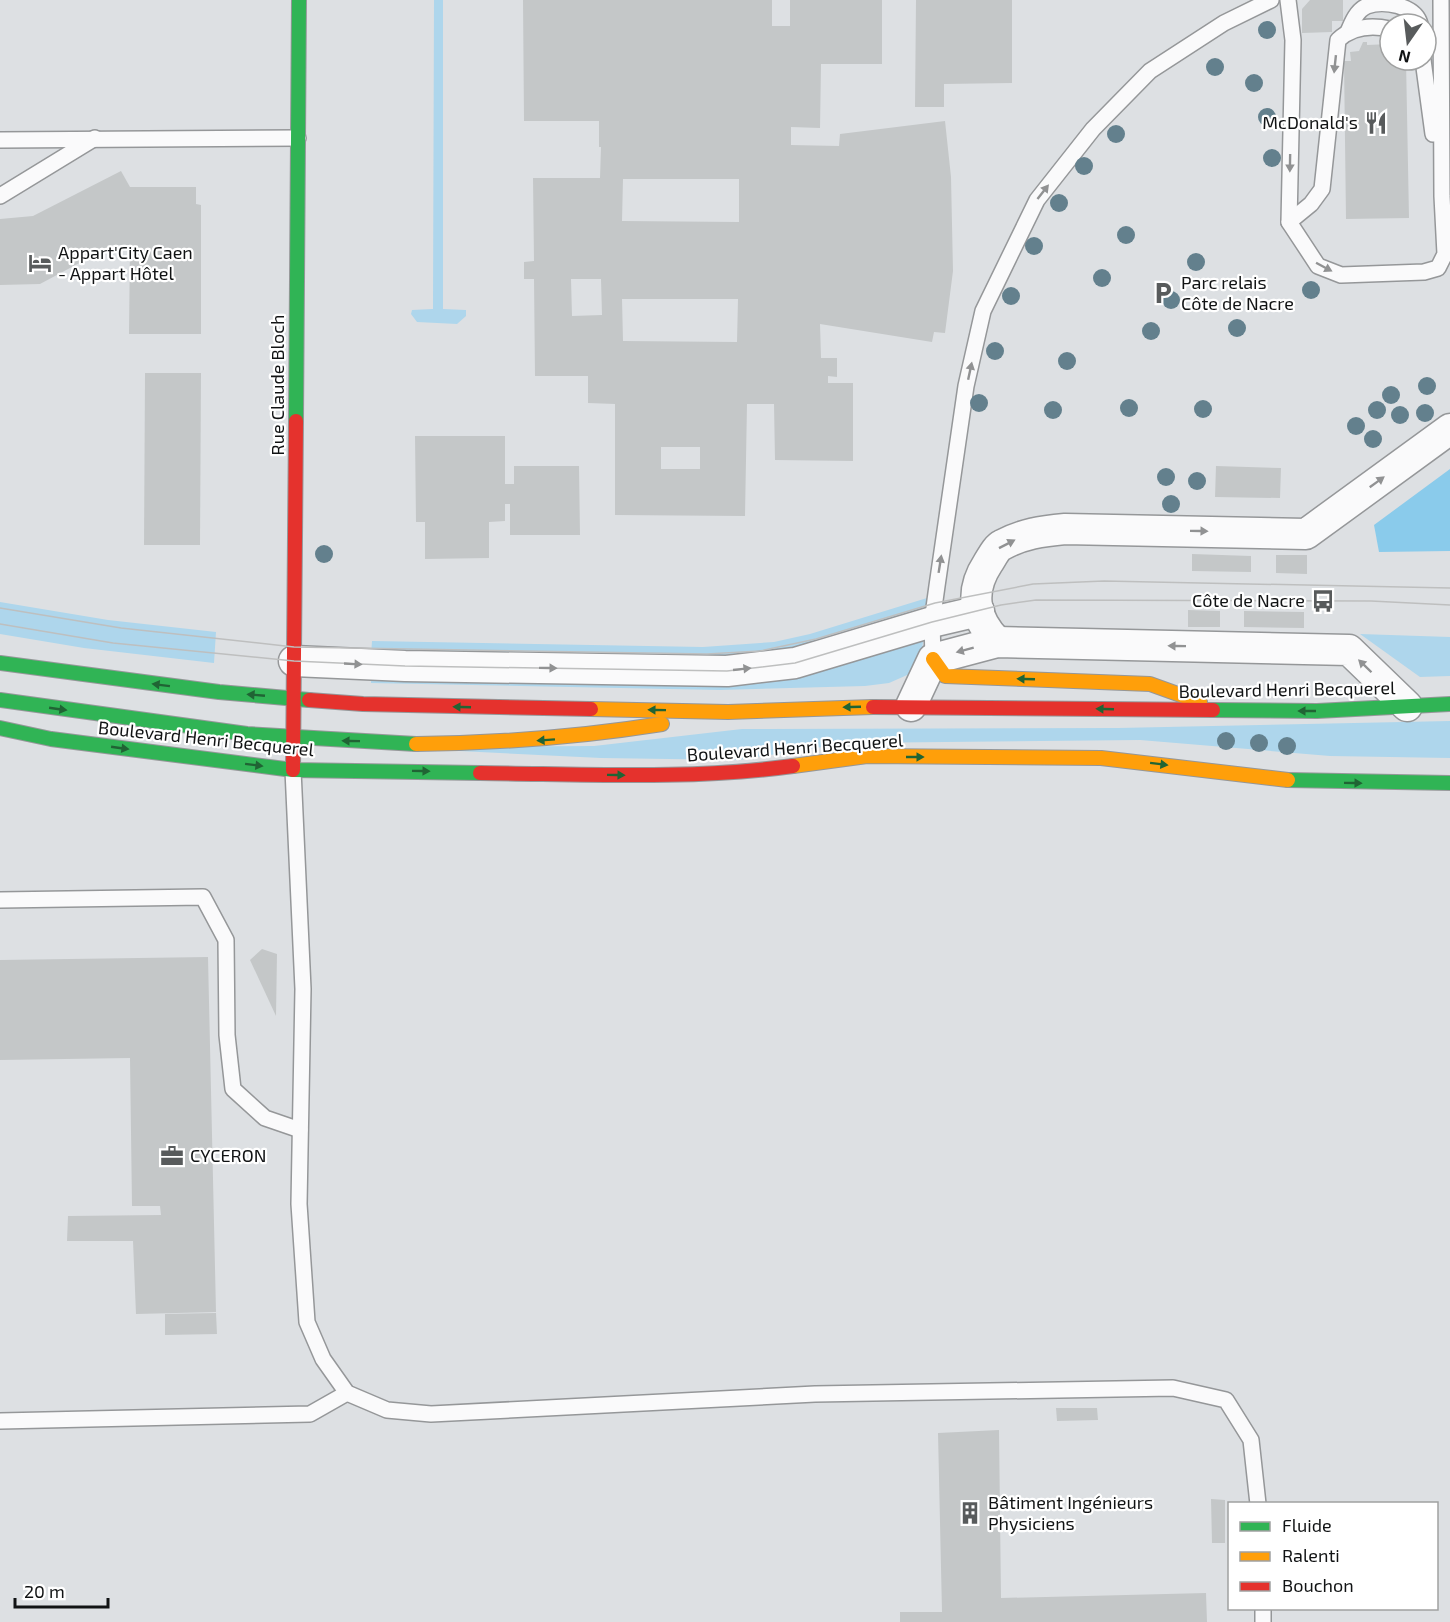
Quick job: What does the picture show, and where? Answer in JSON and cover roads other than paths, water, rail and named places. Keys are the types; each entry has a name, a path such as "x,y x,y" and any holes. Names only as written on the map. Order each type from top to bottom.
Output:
{"main road":[{"name":"Rue Claude Bloch","path":"293,770 299,0"},
{"path":"933,659 945,676 1150,684 1227,711"},
{"name":"Boulevard Henri Becquerel","path":"0,663 196,689 363,704 728,711 911,706 1227,711 1365,710 1450,704"},
{"name":"Boulevard Henri Becquerel","path":"0,700 294,739 494,743 603,736 728,711"},
{"name":"Boulevard Henri Becquerel","path":"0,728 51,739 293,770 659,775 751,772 867,756 1101,758 1271,779 1450,783"}],"street":[{"path":"997,642 983,628 975,594 980,576 999,546 1030,533 1065,529 1306,534 1450,429"},
{"path":"294,661 405,666 727,670 795,663 932,622 979,611"},
{"path":"911,706 933,659 997,642 1349,650 1407,706"}],"lane":[{"path":"933,659 932,622 966,386 983,311 1036,200 1093,129 1124,96 1166,59 1224,23 1271,0"},
{"path":"1288,0 1293,40 1289,222 1318,266 1341,275 1424,272 1438,268 1445,254 1442,196 1441,0"},
{"path":"1348,32 1357,14 1367,6 1388,3 1411,12"},
{"path":"1289,222 1311,204 1322,189 1338,40 1348,32 1364,28 1378,29"},
{"path":"1425,72 1442,196"},
{"path":"0,196 95,138"},
{"path":"0,140 298,138"},
{"path":"293,770 303,988 299,1204 307,1322 323,1359 347,1393 387,1410 432,1414 815,1394 1173,1388 1226,1400 1251,1440 1258,1502"},
{"path":"0,900 203,897 226,940 227,1035 233,1089 265,1118 300,1130"},
{"path":"0,1421 310,1414 347,1393"}],"tram line":[{"path":"0,608 121,628 294,647 707,654 760,651 816,639 935,603 1033,584 1104,581 1450,588"},
{"path":"0,624 113,643 294,661 405,666 727,671 795,663 932,622 1001,605 1036,600 1371,601 1450,605"}],"place":[{"name":"McDonald's","path":"1376,123"},
{"name":"Appart'City Caen - Appart Hôtel","path":"40,263"},
{"name":"Parc relais Côte de Nacre","path":"1163,293"},
{"name":"Côte de Nacre","path":"1323,601"},
{"name":"CYCERON","path":"172,1156"},
{"name":"Bâtiment Ingénieurs Physiciens","path":"970,1513"}]}
